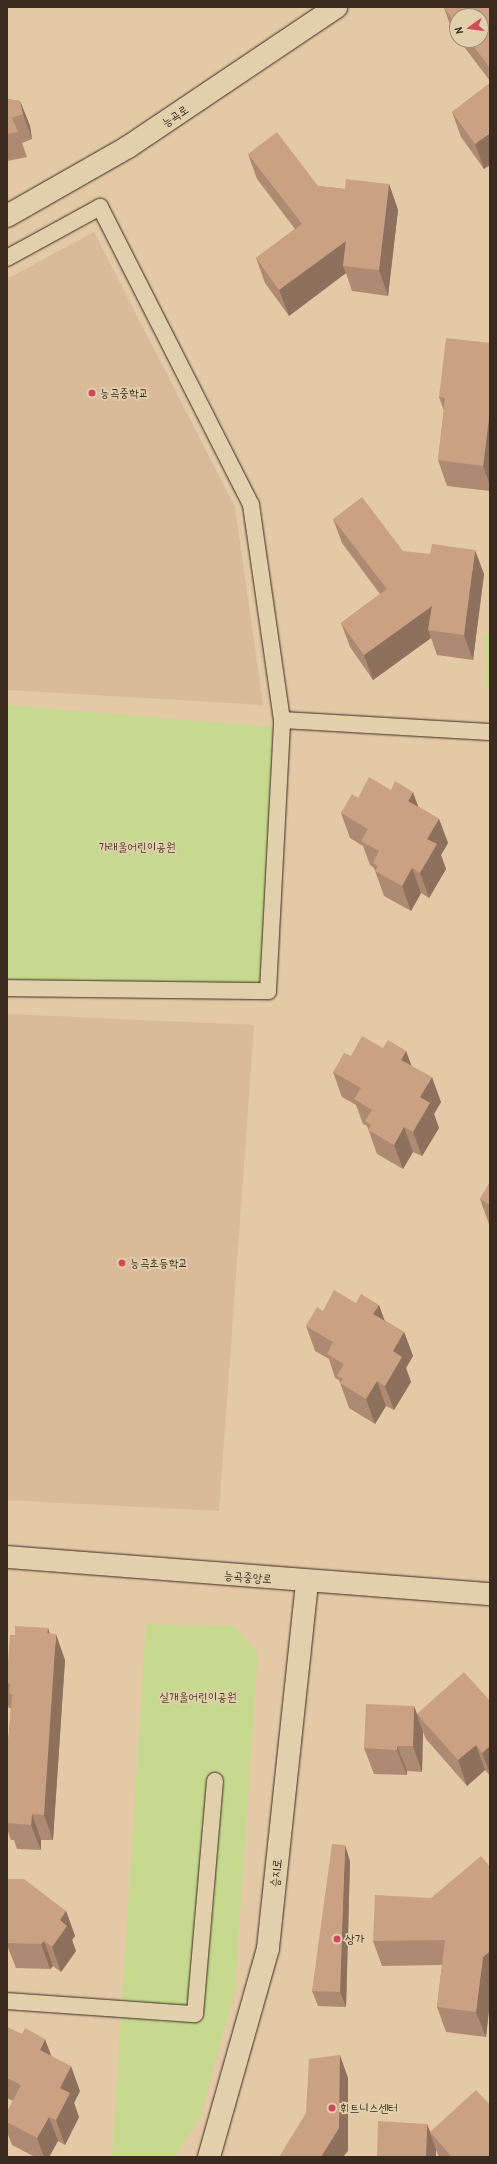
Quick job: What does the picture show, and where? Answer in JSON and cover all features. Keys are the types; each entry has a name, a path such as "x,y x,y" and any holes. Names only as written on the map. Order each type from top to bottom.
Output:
{"street":[{"name":"능곡로","path":"7,216 128,147 336,7"},
{"path":"7,258 100,207 251,504 282,720 268,991 7,988"},
{"path":"282,720 490,732"},
{"name":"능곡중앙로","path":"7,1557 307,1582 490,1594"},
{"name":"승지로","path":"209,2157 268,1948 307,1582"},
{"path":"7,2001 195,2014 215,1781"}],"shaded area":[{"name":"능곡중학교","path":"94,232 235,507 263,705 7,690 7,279"},
{"name":"능곡초등학교","path":"7,1014 254,1025 219,1511 7,1500"}],"green space":[{"path":"490,632 490,687 486,687 484,636"},
{"name":"가래울어린이공원","path":"7,705 273,727 261,989 7,982"},
{"name":"실개울어린이공원","path":"146,1624 235,1626 258,1653 235,1990 200,2118 174,2157 112,2157"}],"building":[{"path":"489,7 490,8 490,68 475,48 489,48 489,8 449,8 449,15 444,8"},
{"path":"490,83 490,133 475,144 452,112"},
{"path":"7,99 20,101 23,114 12,118 18,132 7,134"},
{"path":"277,132 318,186 345,189 346,179 389,184 379,270 343,266 346,241 279,290 256,258 302,224 248,154"},
{"path":"446,338 490,343 490,410 483,466 438,460 445,398 439,397"},
{"path":"362,497 403,551 430,554 432,544 475,550 464,635 428,630 432,606 364,655 341,623 387,589 333,519"},
{"path":"369,777 391,790 395,781 413,792 408,801 439,819 427,839 437,844 420,873 412,868 402,886 375,871 378,866 373,863 379,851 361,841 368,829 341,813 352,794 358,798"},
{"path":"362,1036 383,1048 388,1040 406,1051 401,1060 432,1077 420,1097 430,1103 413,1132 404,1127 394,1145 368,1130 371,1125 365,1121 372,1110 354,1099 361,1088 333,1072 344,1053 351,1056"},
{"path":"490,1182 490,1205 480,1199"},
{"path":"334,1290 356,1303 361,1294 379,1305 373,1314 404,1332 393,1351 402,1357 385,1386 377,1381 366,1399 340,1383 343,1379 337,1376 344,1364 327,1354 333,1342 306,1326 317,1307 323,1311"},
{"path":"15,1626 48,1628 47,1633 56,1634 44,1815 32,1814 31,1825 8,1823 7,1815 7,1756 12,1695 9,1693 10,1684 7,1683 7,1664 10,1635 15,1635"},
{"path":"464,1672 490,1701 490,1746 482,1753 476,1745 458,1760 417,1714"},
{"path":"366,1704 414,1706 413,1746 397,1746 397,1750 364,1748"},
{"path":"332,1844 345,1845 340,1992 312,1991"},
{"path":"481,1856 490,1867 490,1951 483,1957 476,2012 437,2007 445,1940 373,1941 375,1895 431,1898"},
{"path":"7,1879 24,1879 66,1911 60,1920 67,1926 52,1947 44,1941 41,1944 7,1943"},
{"path":"7,2027 22,2034 25,2028 45,2039 40,2050 71,2066 60,2088 70,2093 56,2120 49,2117 37,2138 7,2122 7,2112 21,2085 7,2078"},
{"path":"340,2055 339,2128 321,2157 279,2157 306,2113 309,2059"},
{"path":"476,2090 490,2105 490,2157 452,2157 430,2132"},
{"path":"378,2121 427,2124 426,2157 377,2157"}],"place":[{"name":"능곡중학교","path":"92,393"},
{"name":"능곡초등학교","path":"122,1263"},
{"name":"상가","path":"337,1939"},
{"name":"휘트니스센터","path":"332,2108"}]}
